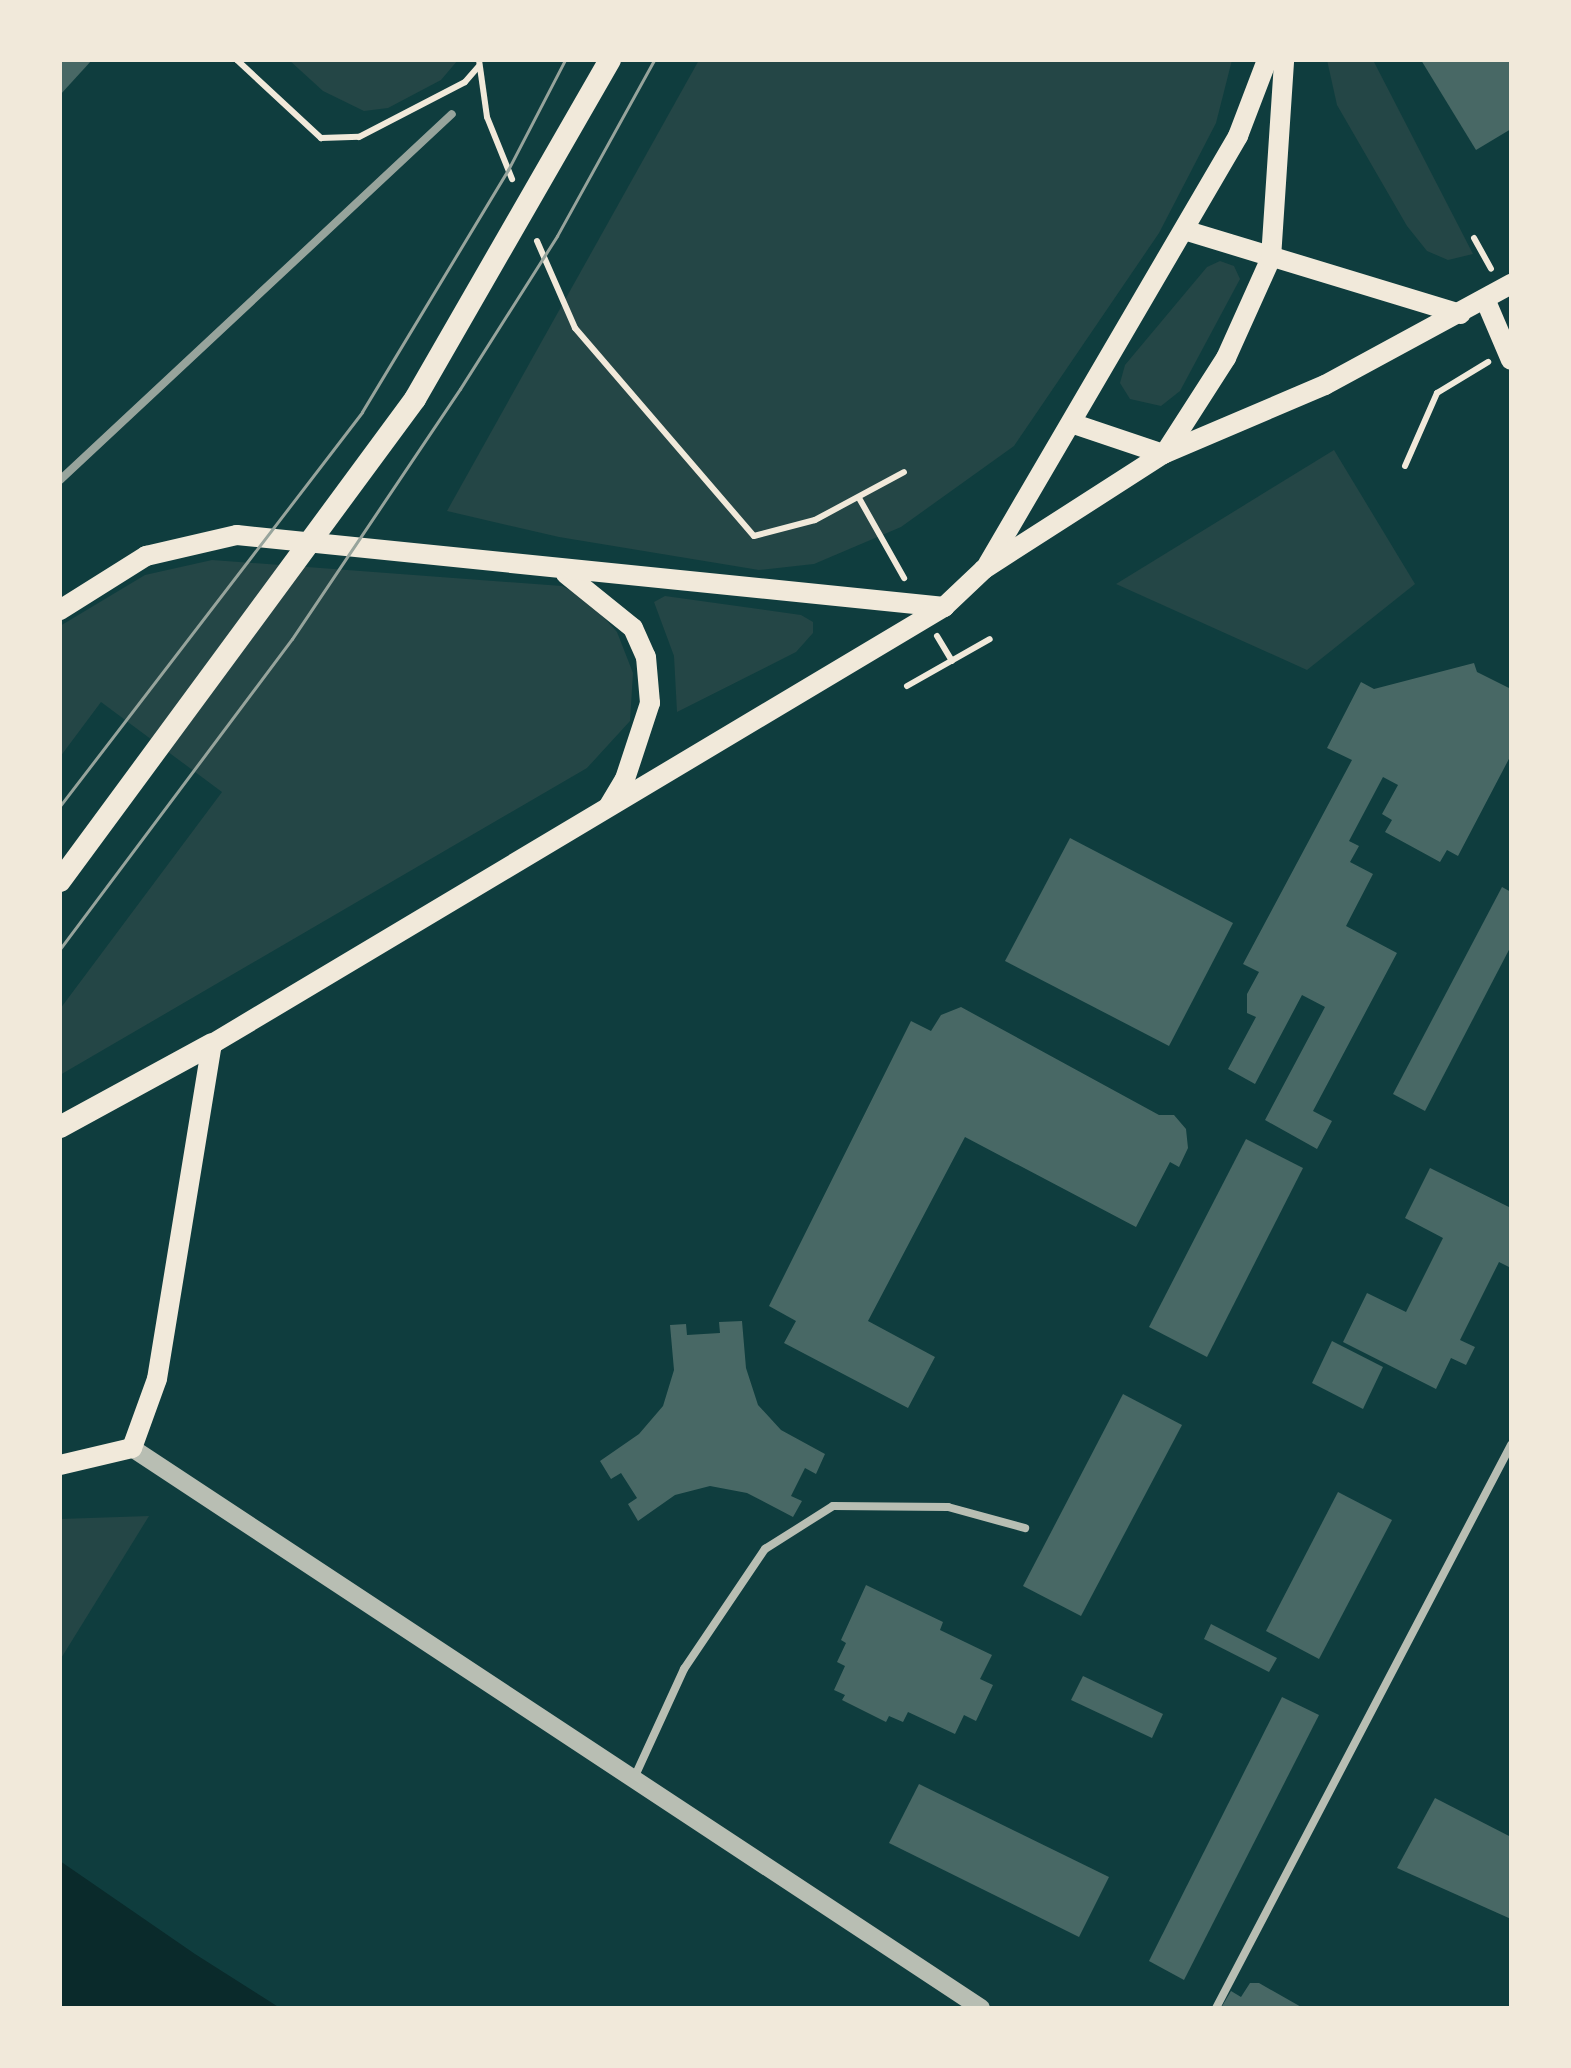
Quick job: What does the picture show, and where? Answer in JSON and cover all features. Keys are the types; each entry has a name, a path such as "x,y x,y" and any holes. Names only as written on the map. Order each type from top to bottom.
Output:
{"highway":[{"path":"60,882 415,399 534,200 610,60"},
{"path":"60,1127 212,1044"}],"main road":[{"path":"984,570 1074,424 1238,136 1267,60"},
{"path":"1164,454 1226,358 1271,258 1284,60"},
{"path":"1184,230 1461,314"},
{"path":"60,1465 132,1448 157,1379 212,1044 944,607 984,570 1164,454 1325,385 1511,284"},
{"path":"1485,299 1511,360"},
{"path":"1074,424 1164,454"},
{"path":"60,610 146,556 237,535 944,607"},
{"path":"556,568 605,600 633,628 646,656 650,702 625,780 607,809"}],"street":[{"path":"132,1448 635,1776 981,2008"}],"lane":[{"path":"1216,2008 1511,1445"},
{"path":"635,1776 684,1669 764,1549 833,1506 948,1507 1025,1528"}],"path":[{"path":"236,60 321,138 359,137 465,82 479,66"},
{"path":"1474,238 1489,264"},
{"path":"574,328 754,536 815,520 904,472"},
{"path":"1404,466 1437,393 1465,376"},
{"path":"907,686 990,639"}],"shaded area":[{"path":"289,60 458,60 441,80 388,108 364,111 323,91"},
{"path":"699,60 1232,60 1216,123 1159,233 1014,446 901,527 814,564 759,570 559,537 447,511"},
{"path":"1327,60 1373,60 1473,254 1448,260 1427,251 1407,226 1337,105"},
{"path":"1220,261 1234,266 1240,279 1180,391 1161,406 1130,399 1120,383 1125,365 1207,267"},
{"path":"1334,450 1415,584 1307,670 1116,584"},
{"path":"212,560 562,586 587,599 617,632 633,673 630,721 587,768 60,1075 60,1009 222,792 101,702 60,757 60,626 145,575"},
{"path":"665,596 801,615 813,622 813,633 796,652 677,712 674,656 654,602"},
{"path":"149,1516 60,1660 60,1519"},
{"path":"60,1861 195,1954 280,2008 60,2008"}],"building":[{"path":"60,60 92,60 60,95"},
{"path":"1421,60 1511,60 1511,129 1476,150"},
{"path":"1474,663 1477,672 1511,689 1511,755 1458,856 1447,850 1440,862 1385,832 1392,820 1382,814 1398,785 1383,777 1349,841 1359,846 1350,862 1373,874 1346,926 1397,953 1313,1111 1332,1121 1317,1149 1265,1120 1325,1007 1302,995 1255,1084 1228,1069 1256,1017 1247,1013 1247,994 1259,972 1243,964 1352,760 1327,748 1361,682 1374,689"},
{"path":"1070,838 1233,923 1169,1046 1005,961"},
{"path":"1502,887 1511,892 1511,946 1425,1111 1393,1094"},
{"path":"961,1007 1159,1115 1174,1115 1186,1129 1188,1148 1179,1167 1170,1162 1136,1227 965,1137 868,1321 935,1357 908,1408 784,1343 796,1321 769,1306 911,1021 931,1031 941,1015"},
{"path":"1246,1139 1303,1168 1207,1357 1149,1327"},
{"path":"1430,1168 1511,1208 1511,1268 1499,1262 1460,1340 1475,1347 1466,1365 1451,1358 1436,1389 1343,1342 1367,1293 1406,1312 1443,1238 1405,1218"},
{"path":"742,1321 746,1368 758,1405 781,1430 825,1454 816,1474 805,1468 791,1496 802,1501 793,1517 747,1493 710,1486 675,1495 638,1521 628,1504 637,1498 621,1473 611,1479 600,1461 639,1434 663,1406 674,1370 670,1325 686,1324 687,1335 720,1333 719,1322"},
{"path":"1332,1341 1383,1367 1363,1409 1312,1383"},
{"path":"1123,1394 1182,1425 1081,1616 1023,1586"},
{"path":"1338,1492 1392,1520 1319,1659 1266,1631"},
{"path":"866,1585 943,1622 940,1630 992,1655 980,1679 993,1685 976,1721 964,1715 955,1734 908,1712 903,1722 889,1716 886,1722 842,1700 845,1695 834,1690 845,1666 837,1662 846,1643 841,1640"},
{"path":"1211,1624 1277,1658 1269,1672 1204,1639"},
{"path":"1083,1676 1163,1714 1152,1738 1071,1700"},
{"path":"1282,1697 1319,1715 1184,1980 1149,1961"},
{"path":"919,1784 1109,1877 1079,1937 889,1843"},
{"path":"1435,1798 1511,1837 1511,1919 1397,1868"},
{"path":"1250,1983 1259,1983 1303,2008 1221,2008 1231,1991 1241,1997"}],"tram line":[{"path":"60,806 362,412 508,170 565,60"},
{"path":"60,949 292,639 460,389 557,236 654,60"}],"railway":[{"path":"60,480 452,114"}]}
